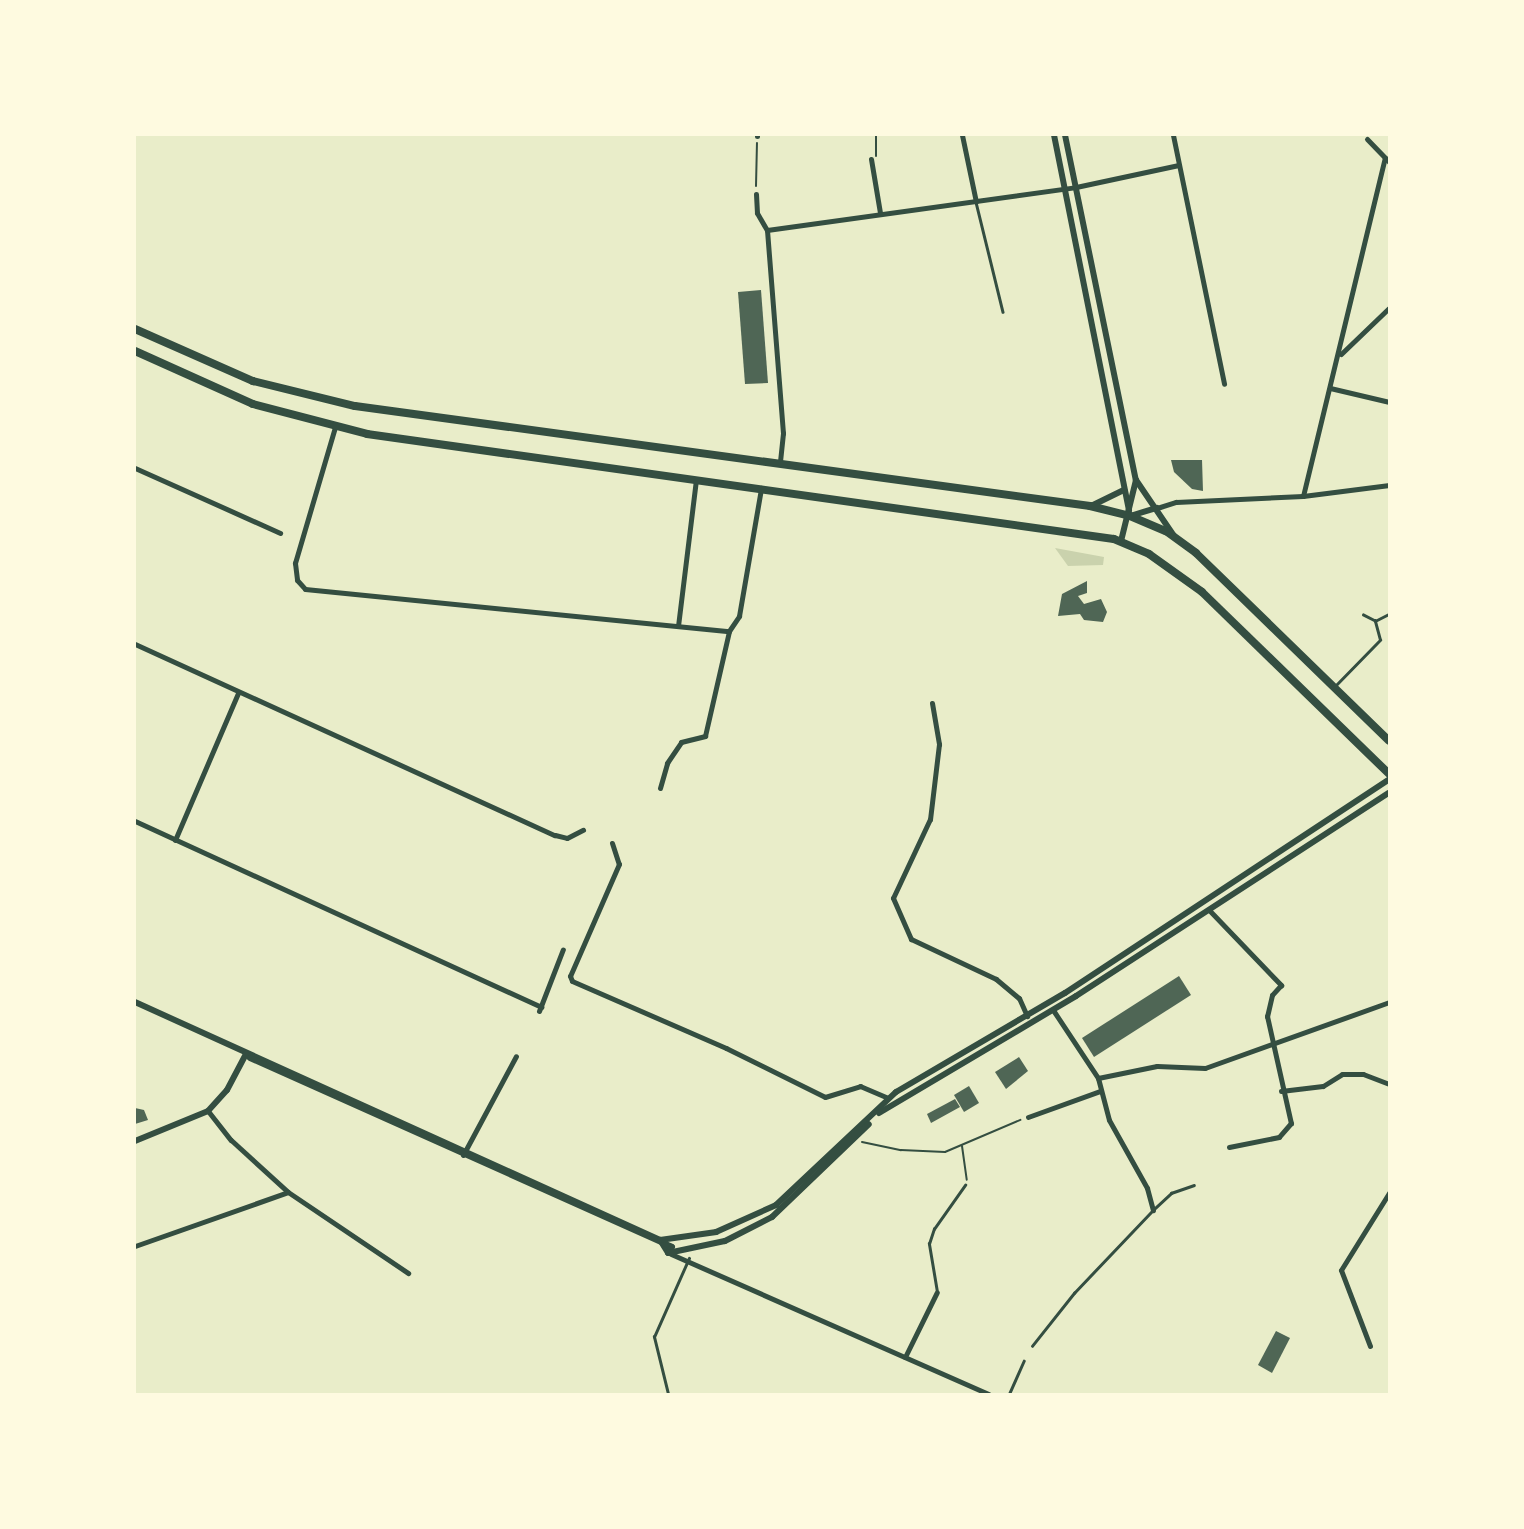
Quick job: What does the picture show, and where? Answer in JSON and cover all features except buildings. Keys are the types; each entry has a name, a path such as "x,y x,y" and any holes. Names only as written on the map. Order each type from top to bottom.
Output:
{"main road":[{"path":"135,329 253,381 332,402 1090,506 1130,516 1174,536 1389,740"},
{"path":"135,351 253,404 335,427 696,480 1083,532 1121,541 1160,561 1202,592 1389,776"}],"street":[{"path":"962,135 976,202"},
{"path":"1054,135 1130,516"},
{"path":"1065,135 1136,480 1130,516 1121,541"},
{"path":"1173,135 1224,384"},
{"path":"1303,496 1387,160 1367,139"},
{"path":"871,159 880,213"},
{"path":"767,230 1076,187 1179,165"},
{"path":"756,194 757,213 767,230 783,433 780,464"},
{"path":"1339,355 1389,308"},
{"path":"1330,388 1389,402"},
{"path":"335,427 295,564 295,576 305,589 729,631"},
{"path":"135,468 280,533"},
{"path":"678,626 696,480"},
{"path":"1136,480 1174,536"},
{"path":"1130,516 1176,502 1303,496 1389,485"},
{"path":"660,788 681,742 705,736 729,631 739,616 761,488"},
{"path":"1090,506 1124,490"},
{"path":"135,644 555,835 567,838 583,830"},
{"path":"176,839 238,693"},
{"path":"932,703 939,744 930,819 893,898 911,939 996,979 1019,998 1030,1024"},
{"path":"135,1002 660,1240 709,1234 767,1211 858,1130 888,1098 1027,1016 1205,904 1389,776"},
{"path":"883,1108 1053,1010 1389,793"},
{"path":"135,821 540,1009 563,949"},
{"path":"612,843 619,864 570,979 726,1048 825,1097 860,1086 888,1098"},
{"path":"1246,874 1252,883"},
{"path":"1205,904 1281,985 1272,995 1267,1016 1290,1123 1279,1138 1229,1147"},
{"path":"1098,1078 1157,1066 1205,1068 1389,1002"},
{"path":"1053,1010 1098,1078 1109,1120 1147,1188 1153,1210"},
{"path":"135,1140 208,1111 227,1090 246,1054"},
{"path":"464,1152 516,1056"},
{"path":"1281,1091 1324,1086 1342,1073 1363,1073 1389,1084"},
{"path":"1028,1117 1100,1091"},
{"path":"668,1253 725,1241 763,1223 854,1140 883,1108 888,1098"},
{"path":"208,1111 231,1140 288,1192 408,1273"},
{"path":"854,1140 858,1130"},
{"path":"464,1152 672,1247 668,1253"},
{"path":"135,1246 288,1192"},
{"path":"1370,1346 1341,1270 1389,1194"},
{"path":"660,1240 668,1253 689,1258 988,1394"},
{"path":"905,1357 937,1292"}],"lane":[{"path":"976,202 1003,312"},
{"path":"1375,621 1389,614"},
{"path":"1334,687 1380,640 1375,621 1363,615"},
{"path":"937,1292 929,1244 934,1228 965,1185"},
{"path":"1032,1346 1074,1293 1153,1210 1171,1193 1194,1185"},
{"path":"668,1394 654,1337 689,1258"},
{"path":"1009,1394 1024,1361"}],"path":[{"path":"756,194 757,135"},
{"path":"871,159 879,155 876,135"},
{"path":"854,1140 901,1150 945,1152 1028,1117"},
{"path":"961,1145 970,1175 965,1185"}],"green space":[{"path":"1055,548 1104,557 1103,565 1068,566"}]}
